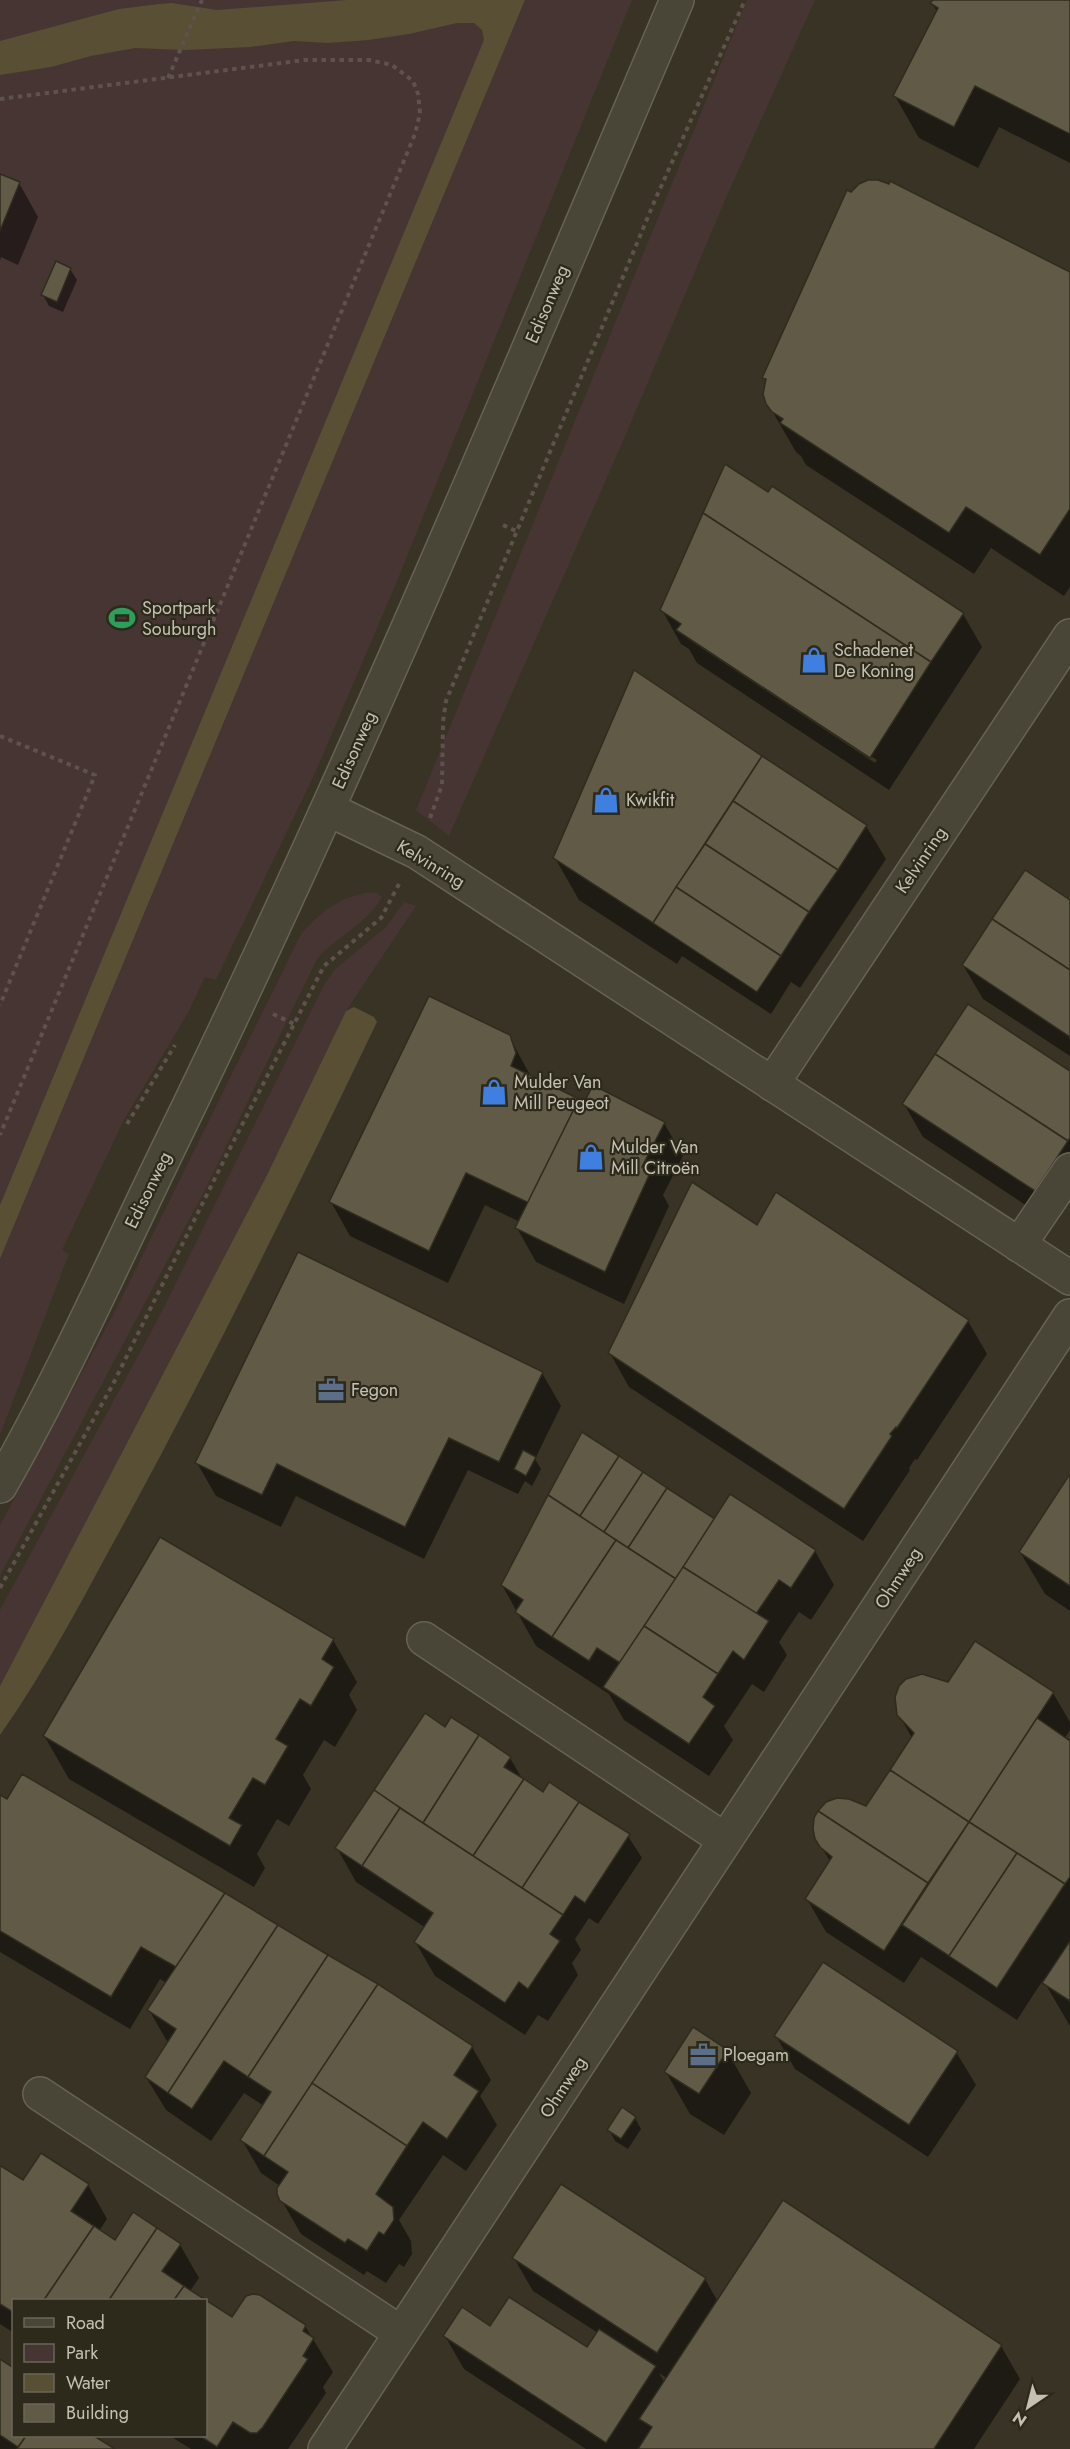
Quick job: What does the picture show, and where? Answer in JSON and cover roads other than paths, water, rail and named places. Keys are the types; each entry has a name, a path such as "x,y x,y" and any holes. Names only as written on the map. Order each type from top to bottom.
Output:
{"street":[{"name":"Edisonweg","path":"0,1486 40,1415 241,999 328,809 526,354 676,0"},
{"name":"Kelvinring","path":"772,1084 1070,636"},
{"name":"Kelvinring","path":"328,809 417,852 1070,1278"},
{"path":"1019,1245 1070,1170"},
{"name":"Ohmweg","path":"325,2449 1070,1316"},
{"path":"424,1639 725,1840"},
{"path":"40,2094 401,2333"}],"water":[{"path":"347,0 525,0 0,1259 0,1205 484,40 482,30 474,23 457,23 369,40 328,43 294,41 251,47 185,50 135,48 91,56 51,67 0,75 0,41 119,9 159,4 172,3 217,10"},
{"path":"354,1007 374,1017 377,1022 317,1147 161,1455 51,1655 0,1735 0,1686 267,1175 346,1011"}],"place":[{"name":"Sportpark Souburgh","path":"122,618"},
{"name":"Schadenet De Koning","path":"814,660"},
{"name":"Kwikfit","path":"606,800"},
{"name":"Mulder Van Mill Peugeot","path":"494,1092"},
{"name":"Mulder Van Mill Citroën","path":"591,1157"},
{"name":"Fegon","path":"331,1390"},
{"name":"Ploegam","path":"703,2055"}]}
